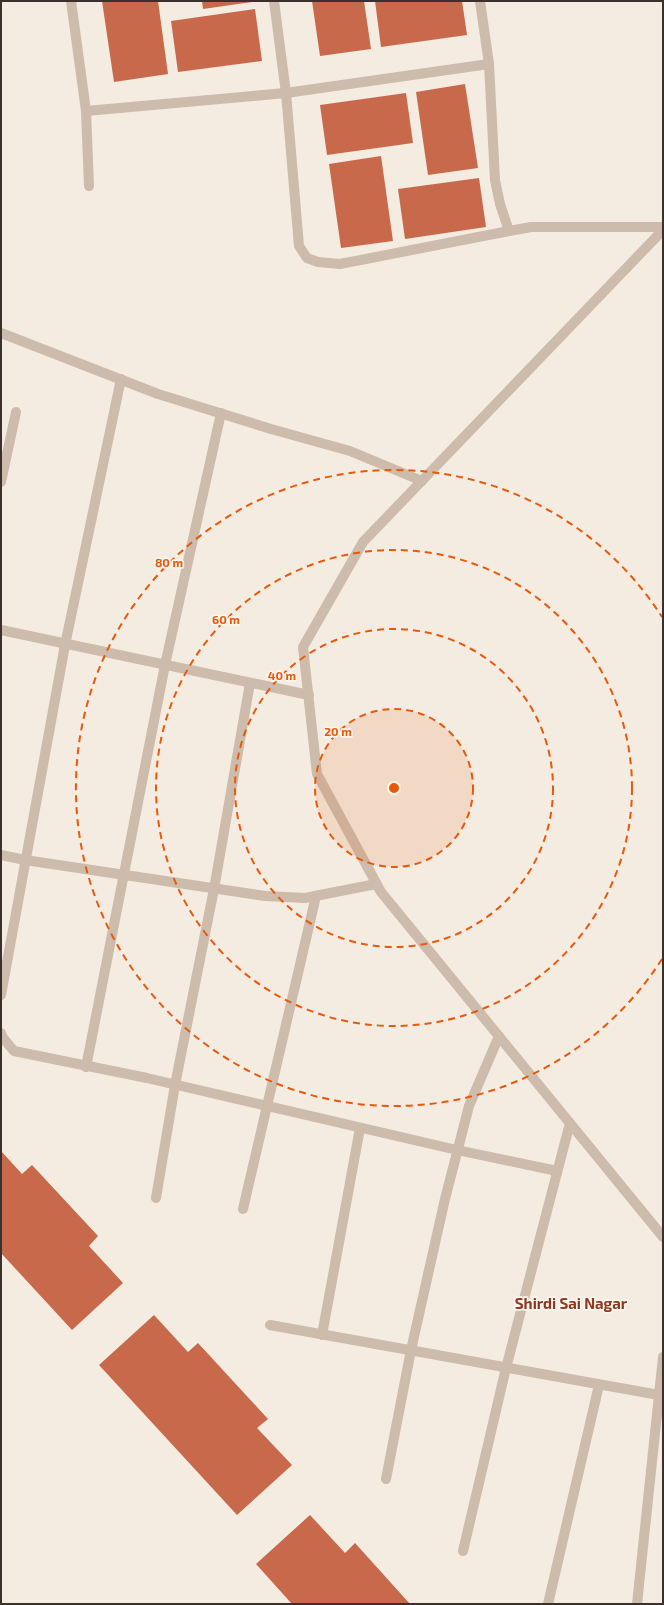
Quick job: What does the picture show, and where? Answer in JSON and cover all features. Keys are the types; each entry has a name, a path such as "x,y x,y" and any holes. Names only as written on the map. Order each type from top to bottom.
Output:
{"street":[{"path":"71,1 86,111 89,186"},
{"path":"274,1 286,93 299,246 307,258 318,262 340,264 509,231 532,228 663,227"},
{"path":"480,1 489,64 495,180 500,204 509,231"},
{"path":"86,111 286,93 489,64"},
{"path":"663,230 363,542 303,647 317,774 376,884 663,1237"},
{"path":"1,333 158,394 271,429 350,451 422,481"},
{"path":"1,995 65,645 121,379"},
{"path":"1,482 16,412"},
{"path":"86,1067 165,665 221,413"},
{"path":"1,630 65,645 309,695"},
{"path":"156,1198 175,1085 214,889 250,683"},
{"path":"1,855 25,860 265,896 305,898 376,884"},
{"path":"243,1209 316,896"},
{"path":"1,1033 2,1038 14,1050 557,1172"},
{"path":"386,1479 411,1350 457,1150 469,1106 499,1036"},
{"path":"463,1551 506,1368 570,1123"},
{"path":"322,1335 360,1128"},
{"path":"270,1326 659,1395"},
{"path":"637,1604 663,1357"},
{"path":"548,1604 599,1384"}],"building":[{"path":"102,1 158,1 168,74 114,82"},
{"path":"202,1 252,1 252,2 203,9"},
{"path":"312,1 364,1 371,49 320,56"},
{"path":"375,1 462,1 467,35 381,47"},
{"path":"255,9 262,61 178,72 171,21"},
{"path":"465,84 478,168 428,175 416,92"},
{"path":"406,93 413,143 327,155 320,105"},
{"path":"381,156 393,241 341,248 329,164"},
{"path":"479,178 486,227 405,239 398,189"},
{"path":"1,1151 22,1174 32,1165 98,1236 89,1246 123,1283 72,1330 1,1253"},
{"path":"154,1315 188,1352 198,1343 268,1419 257,1428 292,1465 237,1515 99,1365"},
{"path":"310,1515 345,1553 355,1543 410,1604 292,1604 256,1564"}],"district":[{"name":"Shirdi Sai Nagar","path":"571,1304"}]}
